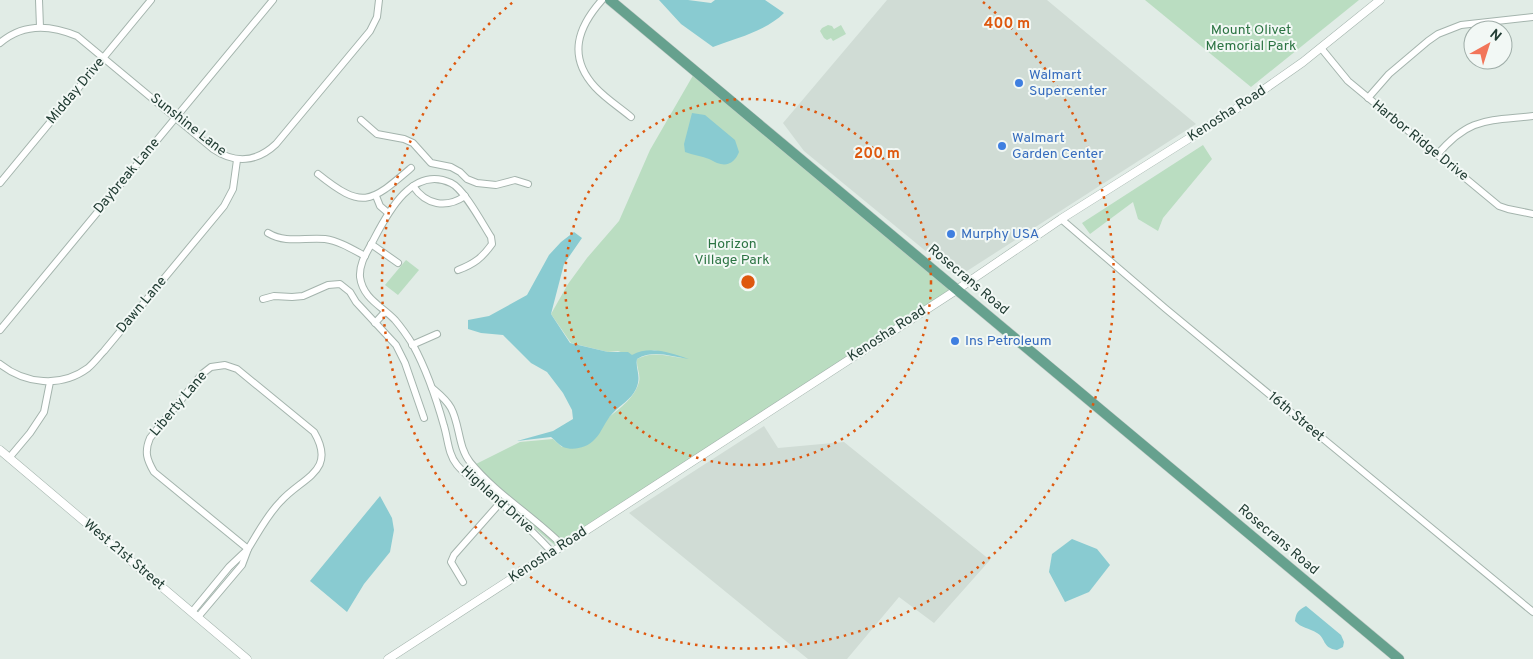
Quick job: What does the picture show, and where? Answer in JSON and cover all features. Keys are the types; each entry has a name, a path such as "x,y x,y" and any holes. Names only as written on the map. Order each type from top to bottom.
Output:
{"main road":[{"name":"Rosecrans Road","path":"610,0 1399,659"}],"street":[{"path":"39,0 40,27"},
{"name":"Midday Drive","path":"0,182 151,0"},
{"name":"Daybreak Lane","path":"0,330 273,0"},
{"name":"Sunshine Lane","path":"0,43 14,34 40,27 56,29 76,36 220,154 238,160 263,155 276,144 370,31 377,18 379,0"},
{"path":"602,0 582,27 578,41 579,58 585,74 594,86 631,117"},
{"name":"Kenosha Road","path":"388,659 958,289 1061,219 1209,127 1321,48 1380,0"},
{"path":"1368,98 1389,74 1438,34 1462,25 1533,17"},
{"name":"Harbor Ridge Drive","path":"1321,48 1348,80 1368,98 1499,206 1533,214"},
{"path":"1438,155 1450,140 1468,127 1487,121 1533,116"},
{"path":"361,120 377,134 404,139 413,143 431,163 460,172 477,183 496,185 515,180 528,184"},
{"name":"Dawn Lane","path":"0,364 16,375 50,382 88,368 224,206 233,189 238,160"},
{"path":"447,167 443,180 452,184 465,196 491,237 492,244 483,257 472,265 458,270"},
{"path":"318,174 347,194 362,198 376,196 411,168"},
{"name":"Highland Drive","path":"443,180 430,179 419,182 400,197 387,212 361,265 360,278 364,290 370,299 395,320 412,345 431,387 444,427 447,445 456,464 535,534 552,552"},
{"path":"414,186 423,197 437,204 452,203 465,196"},
{"path":"376,196 380,206 387,212"},
{"name":"16th Street","path":"1061,219 1166,309 1533,612"},
{"path":"268,233 287,241 313,238 328,240 365,256"},
{"path":"371,244 398,263"},
{"path":"263,299 274,296 303,296 328,285 340,284 350,292 356,302 396,345 405,363 424,418"},
{"path":"375,323 385,312"},
{"path":"412,345 437,334"},
{"name":"Liberty Lane","path":"195,615 242,565 248,549 281,500 317,471 323,458 321,443 314,432 237,369 225,365 211,368 202,374 150,438 146,448 146,458 154,472 248,549"},
{"path":"9,458 30,433 44,412 50,382"},
{"name":"Highland Drive","path":"431,387 446,400 451,408 463,449 470,462 486,479 544,528 562,546"},
{"name":"West 21st Street","path":"0,450 247,659"},
{"path":"462,582 451,562 454,555 500,502"}],"shaded area":[{"path":"887,0 1047,0 1196,124 967,271 958,274 950,271 804,151 783,123"},
{"path":"764,426 778,448 844,442 990,560 934,623 899,597 847,659 808,659 629,513"}],"green space":[{"name":"Mount Olivet Memorial Park","path":"1145,0 1359,0 1251,87"},
{"path":"828,25 834,29 841,25 846,34 833,41 831,38 827,40 820,31"},
{"name":"Horizon Village Park","path":"695,72 958,289 558,548 466,469 520,442 553,439 562,447 618,410 635,392 639,382 637,359 655,354 685,358 654,350 632,356 618,351 608,352 571,343 551,314 568,284 587,258 619,221 650,150"},
{"path":"1203,145 1212,159 1163,218 1158,231 1138,219 1133,202 1090,234 1082,223"},
{"path":"406,260 419,270 398,295 385,285"}],"water":[{"path":"659,0 688,0 711,3 715,0 765,0 784,13 769,25 713,47 681,24"},
{"path":"692,113 705,115 735,140 739,152 733,161 728,164 721,164 685,152 684,144"},
{"path":"574,232 582,238 564,264 551,314 570,343 608,352 628,352 632,355 653,350 689,359 663,354 650,354 637,359 638,384 634,393 615,411 592,442 584,447 571,449 563,447 551,437 517,441 553,431 573,419 572,410 563,393 547,372 531,363 503,335 481,333 468,329 468,320 489,316 527,295 549,255"},
{"path":"380,496 392,518 394,530 390,552 364,584 347,612 310,581"},
{"path":"1072,539 1097,549 1110,565 1089,592 1065,602 1049,572 1052,554"},
{"path":"1306,606 1341,635 1344,642 1343,647 1337,650 1332,649 1326,645 1320,635 1295,621 1298,612"}],"place":[{"name":"Walmart Supercenter","path":"1019,83"},
{"name":"Walmart Garden Center","path":"1002,146"},
{"name":"Murphy USA","path":"951,234"},
{"name":"Ins Petroleum","path":"955,341"}]}
